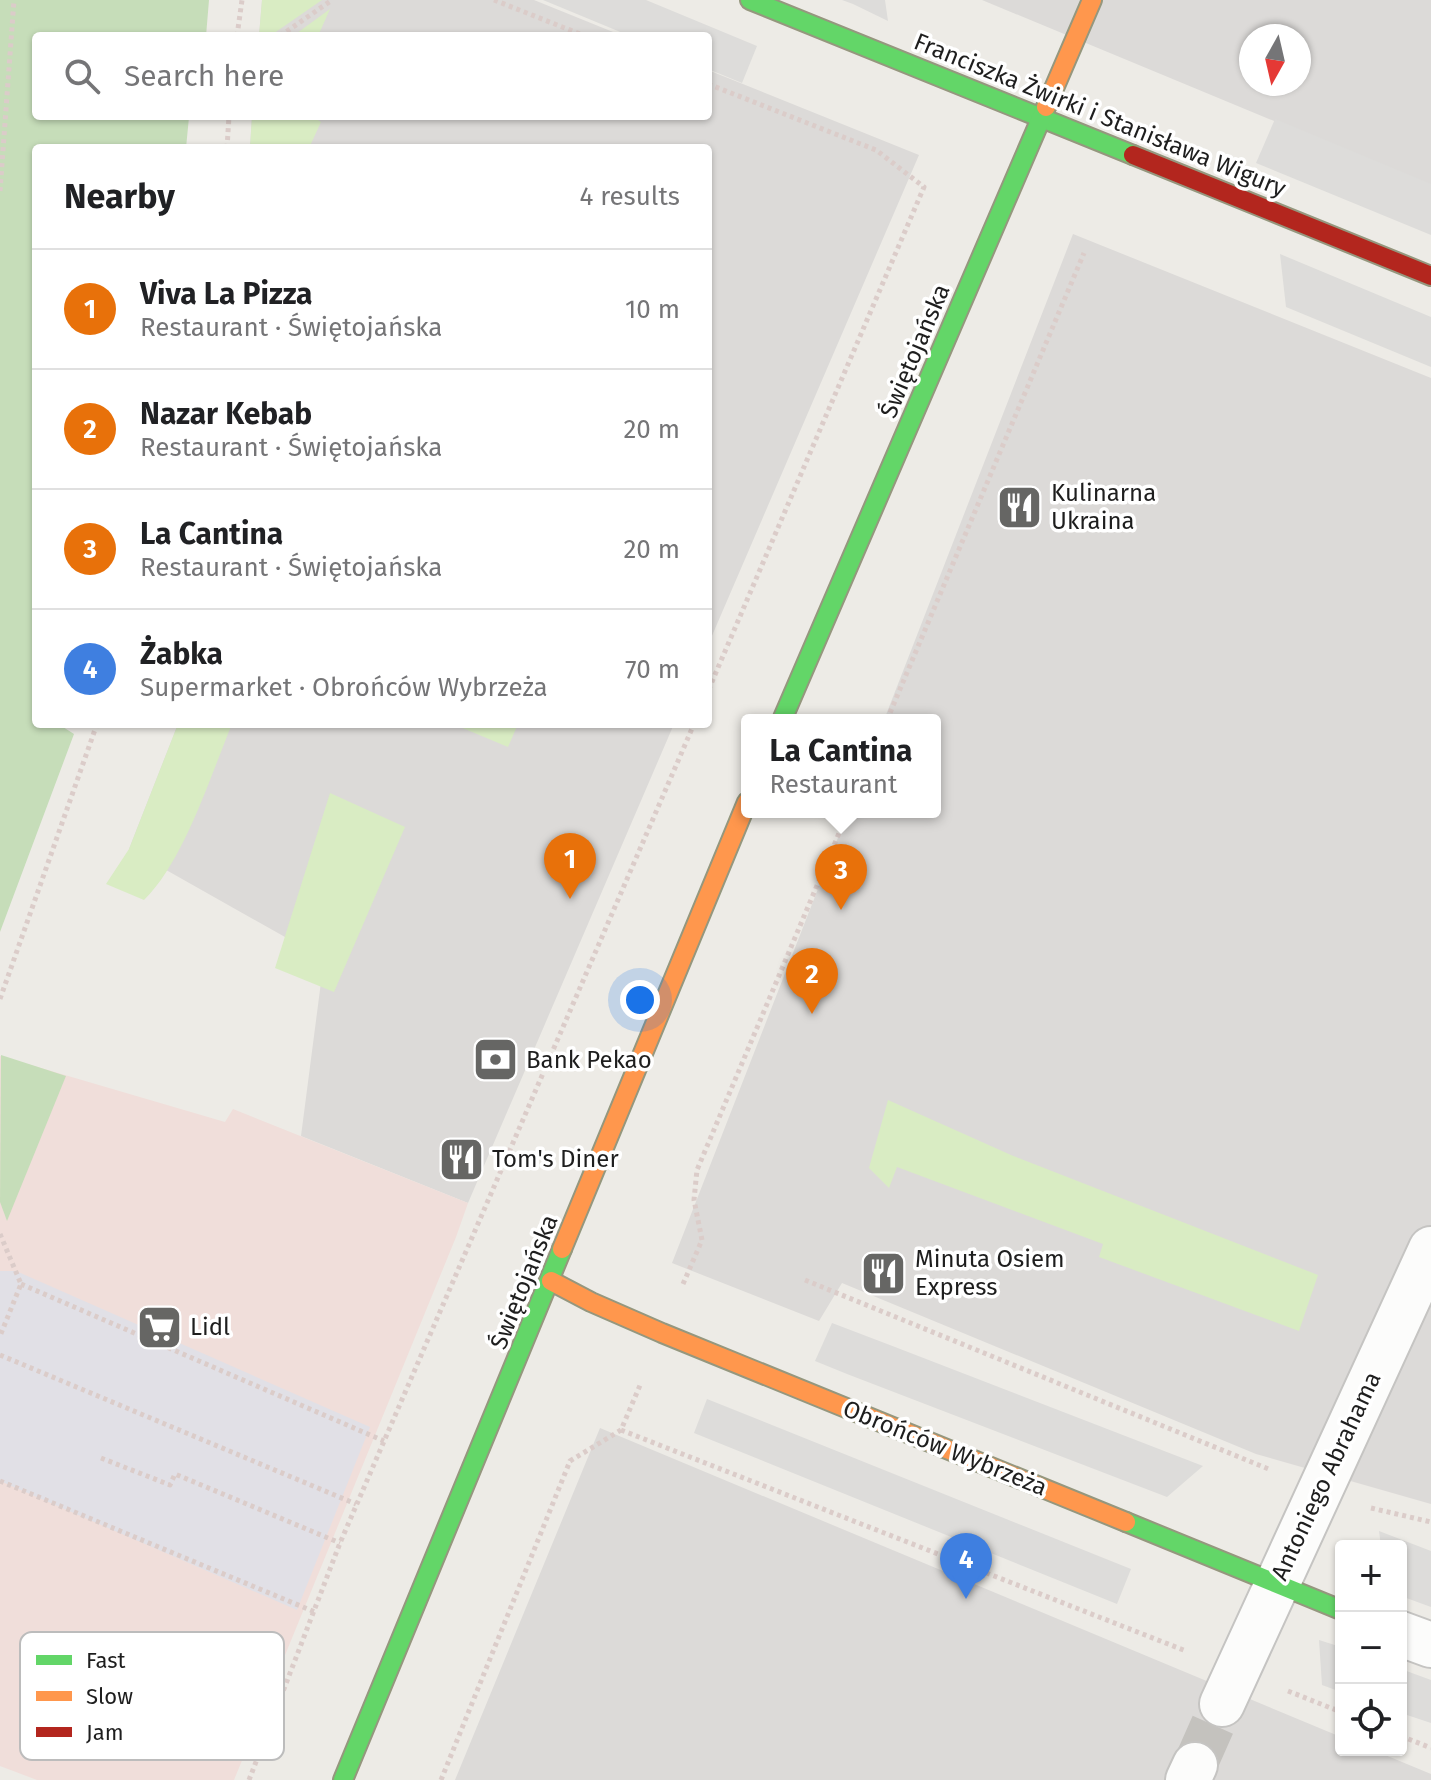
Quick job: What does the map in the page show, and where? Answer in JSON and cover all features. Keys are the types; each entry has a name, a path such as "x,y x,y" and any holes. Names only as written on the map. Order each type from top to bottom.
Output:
{"street":[{"name":"Franciszka Żwirki i Stanisława Wigury","path":"750,0 1431,276"},
{"name":"Świętojańska","path":"785,714 1092,0"},
{"name":"Świętojańska","path":"343,1780 741,817"},
{"name":"Antoniego Abrahama","path":"1230,1688 1431,1249"},
{"name":"Obrońców Wybrzeża","path":"551,1281 662,1333 1335,1608"},
{"path":"1407,1636 1431,1645"}],"path":[{"path":"0,191 14,0"},
{"path":"238,32 242,0"},
{"path":"286,32 332,0"},
{"path":"494,0 575,32"},
{"path":"712,86 876,150 924,187 712,682"},
{"path":"227,144 229,120"},
{"path":"890,714 1084,253"},
{"path":"0,999 96,728"},
{"path":"284,1691 356,1504 692,728"},
{"path":"680,1291 702,1240 694,1200 697,1170 845,818"},
{"path":"0,1234 21,1284 384,1441"},
{"path":"805,1280 1282,1474"},
{"path":"0,1336 21,1284"},
{"path":"0,1355 356,1504"},
{"path":"441,1780 570,1461 621,1430 642,1380"},
{"path":"621,1430 1230,1688 1335,1711"},
{"path":"101,1458 170,1485 175,1474 340,1543"},
{"path":"0,1481 315,1612"},
{"path":"1362,1505 1431,1522"},
{"path":"1407,1738 1431,1748"},
{"path":"249,1780 257,1760"}],"shaded area":[{"path":"262,0 534,0 613,32 259,32"},
{"path":"543,0 646,0 757,46 742,83 712,71 712,32 620,32"},
{"path":"842,0 885,0 888,21 853,4"},
{"path":"982,0 1431,0 1431,186"},
{"path":"712,72 919,155 712,636 712,144 250,144 252,120 712,120"},
{"path":"1275,119 1431,184 1431,235 1256,163"},
{"path":"1073,234 1431,378 1431,1504 1256,1454 842,1283 819,1321 672,1263 846,818 941,818 941,714 886,714"},
{"path":"1280,254 1431,317 1431,367 1286,307"},
{"path":"176,728 672,728 468,1203 301,1136 324,959 129,849"},
{"path":"0,1056 225,1122 233,1109 468,1203 284,1658 284,1632 20,1632 20,1760 242,1760 234,1780 37,1780 0,1766"},
{"path":"0,1271 16,1271 370,1427 297,1610 0,1481"},
{"path":"832,1323 1203,1466 1167,1497 847,1374 815,1361"},
{"path":"707,1399 1131,1569 1117,1604 694,1433"},
{"path":"600,1428 1335,1734 1335,1756 1388,1756 1431,1774 1431,1780 455,1780"},
{"path":"1379,1531 1402,1540 1380,1540"},
{"path":"1407,1542 1431,1551 1431,1607 1407,1598"},
{"path":"1319,1640 1335,1645 1335,1690 1322,1685"},
{"path":"1407,1671 1431,1680 1431,1723 1407,1715"}],"green space":[{"path":"0,0 209,0 206,32 32,32 32,120 189,120 186,144 32,144 32,728 65,728 74,734 0,932"},
{"path":"262,0 322,0 276,32 259,32"},
{"path":"330,9 320,32 298,32"},
{"path":"252,120 321,122 311,144 250,144"},
{"path":"176,728 230,728 184,841 172,864 144,900 106,884 129,849"},
{"path":"463,728 516,728 508,747"},
{"path":"330,793 405,827 334,992 275,968"},
{"path":"1,1055 66,1076 7,1221 0,1202"},
{"path":"888,1100 1011,1155 1318,1275 1299,1331 1099,1257 1103,1244 897,1167 889,1188 869,1168"}],"tunnel":[{"path":"1195,1765 1222,1704"}],"traffic: fast":[{"path":"750,0 1133,155"},
{"path":"785,714 1046,107"},
{"path":"343,1780 562,1249"},
{"path":"1126,1522 1335,1608"}],"traffic: slow":[{"path":"1046,107 1092,0"},
{"path":"562,1249 741,816"},
{"path":"551,1281 662,1333 1126,1522"}],"traffic: jam":[{"path":"1133,155 1431,276"}],"place":[{"name":"Kulinarna Ukraina","path":"1020,507"},
{"name":"Viva La Pizza","path":"570,899"},
{"name":"La Cantina","path":"841,910"},
{"name":"Nazar Kebab","path":"812,1014"},
{"name":"Bank Pekao","path":"495,1060"},
{"name":"Tom's Diner","path":"461,1159"},
{"name":"Minuta Osiem Express","path":"884,1273"},
{"name":"Lidl","path":"159,1327"},
{"name":"Żabka","path":"966,1599"}]}
